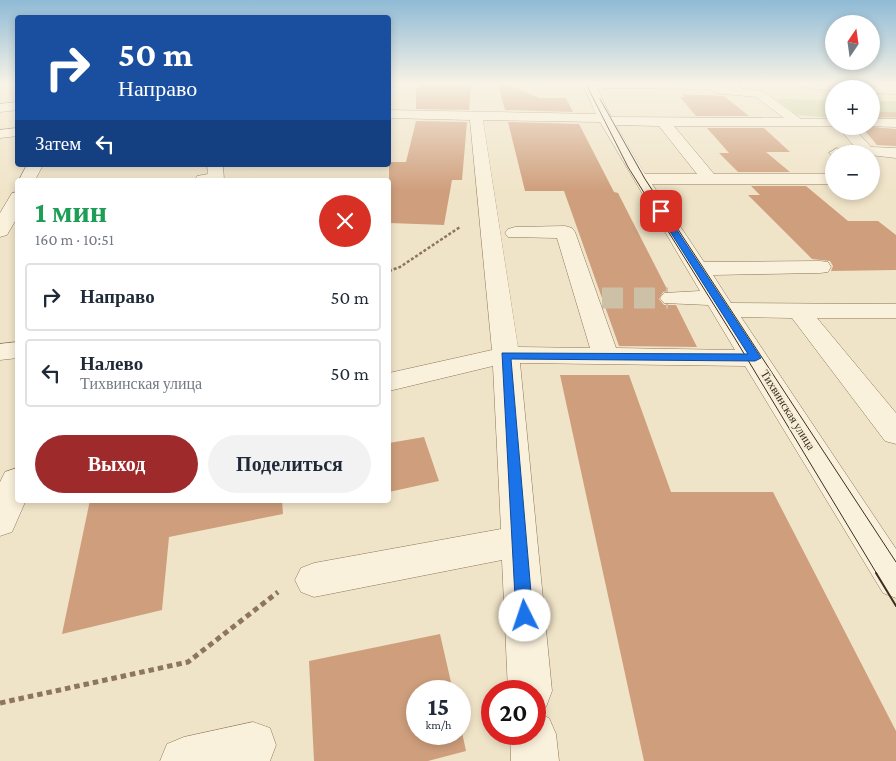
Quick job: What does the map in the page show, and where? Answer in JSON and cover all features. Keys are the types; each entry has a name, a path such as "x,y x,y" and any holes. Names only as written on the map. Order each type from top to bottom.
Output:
{"street":[{"path":"476,120 486,210 506,355 529,680"},
{"path":"589,120 825,122"},
{"name":"Тихвинская улица","path":"605,120 640,179 896,581"},
{"path":"794,120 797,122"},
{"path":"663,121 710,180"},
{"path":"880,123 896,123"},
{"path":"0,134 15,132"},
{"path":"880,132 896,134"},
{"path":"852,135 866,151 896,153"},
{"path":"640,179 825,179"},
{"path":"0,231 12,201"},
{"path":"515,233 566,232 595,298 606,357"},
{"path":"698,269 820,267"},
{"path":"672,298 799,311 896,311"},
{"path":"799,311 896,434"},
{"path":"0,352 15,350"},
{"path":"391,382 506,355 755,358"},
{"path":"0,522 11,482"},
{"path":"314,580 519,542"},
{"path":"184,761 253,745"},
{"path":"534,745 535,761"}],"path":[{"path":"391,270 400,267 486,210"},
{"path":"0,703 188,662 287,585 314,580"}],"building":[{"path":"416,121 467,122 462,180 452,180 444,225 391,223 391,178 389,178 389,167 391,167 391,162 406,162"},
{"path":"508,122 579,124 614,192 618,193 668,291 663,292 659,299 664,305 676,305 697,347 619,346 564,191 525,191"},
{"path":"707,128 764,128 790,152 766,152 790,172 738,172 719,153 729,153"},
{"path":"880,128 896,129 896,146 877,145 869,135 880,135"},
{"path":"751,186 806,186 848,221 878,221 896,235 896,270 831,271 833,266 830,261 812,259 748,195 760,195"},
{"path":"560,375 629,375 671,492 773,492 896,731 896,761 644,761"},
{"path":"424,437 439,481 391,492 391,443"},
{"path":"89,503 282,503 283,514 169,537 162,610 62,634"},
{"path":"440,634 450,680 406,680 406,745 465,745 466,751 428,761 314,761 309,661"}],"tunnel":[{"path":"602,298 668,298"}],"tram line":[{"path":"604,120 628,167 734,337 877,574"},
{"path":"612,120 645,179 896,562"},
{"path":"876,573 896,606"}],"route":[{"path":"525,616 506,355 755,358 661,211"}]}
